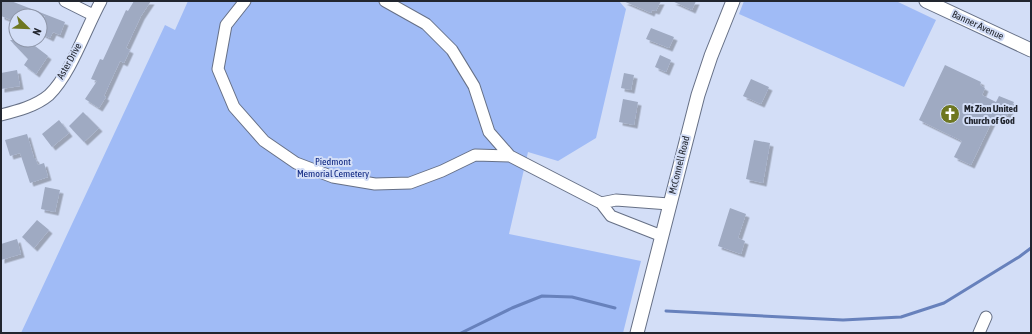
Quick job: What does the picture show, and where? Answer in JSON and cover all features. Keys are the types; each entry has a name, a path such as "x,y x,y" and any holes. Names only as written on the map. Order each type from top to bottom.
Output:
{"street":[{"path":"65,1 93,15"},
{"name":"Aster Drive","path":"1,115 22,110 48,95 65,73 101,1"},
{"path":"246,1 226,25 218,68 234,107 264,141 296,163 333,177 375,184 410,183 442,171 475,155 510,156"},
{"path":"385,1 426,24 452,50 474,86 489,132 510,156 600,203 611,216 662,236"},
{"name":"McConnell Road","path":"637,333 698,95 711,56 733,1"},
{"name":"Banner Avenue","path":"926,1 1031,50"},
{"path":"600,203 616,200 670,204"},
{"path":"979,333 986,317"}],"green space":[{"name":"Piedmont Memorial Cemetery","path":"188,1 619,1 626,9 596,138 558,161 528,152 509,234 641,261 623,333 21,333 165,25 175,30"},
{"path":"744,1 896,1 936,20 904,87 739,14"}],"building":[{"path":"1,1 11,1 29,8 8,8 8,19 1,16"},
{"path":"134,1 151,1 141,16 126,48 130,50 124,63 120,61 104,96 106,97 99,108 85,99 97,81 91,79 100,59 103,60 126,10 128,11"},
{"path":"623,1 661,1 656,11 652,10 651,13"},
{"path":"672,1 696,1 692,10"},
{"path":"48,15 65,22 60,35 53,32 50,38 48,37"},
{"path":"651,28 674,37 669,48 646,39"},
{"path":"18,48 38,48 48,56 36,74 24,65 28,59"},
{"path":"660,55 671,60 666,72 655,67"},
{"name":"Mt Zion United Church of God","path":"945,65 981,82 980,85 985,88 982,95 996,102 999,96 1014,102 1005,120 995,115 971,165 954,157 962,141 919,120"},
{"path":"17,70 20,86 1,89 1,73"},
{"path":"624,73 634,75 631,90 621,88"},
{"path":"751,79 769,87 761,104 743,96"},
{"path":"623,99 638,102 634,125 619,122"},
{"path":"83,112 99,128 84,142 69,126"},
{"path":"59,120 69,133 52,147 42,134"},
{"path":"27,134 34,158 38,165 44,163 48,177 30,183 20,153 10,156 5,140"},
{"path":"754,140 770,143 763,183 746,179"},
{"path":"45,187 60,190 55,212 41,209"},
{"path":"730,208 746,214 738,238 745,241 741,254 718,246"},
{"path":"37,220 49,230 34,248 22,237"},
{"path":"17,239 21,254 1,260 1,244"}],"waterway":[{"path":"666,311 843,320 901,317 944,303 1031,248"},
{"path":"461,333 512,308 542,296 572,297 615,308"}],"place":[{"name":"Mt Zion United Church of God","path":"950,114"}]}
